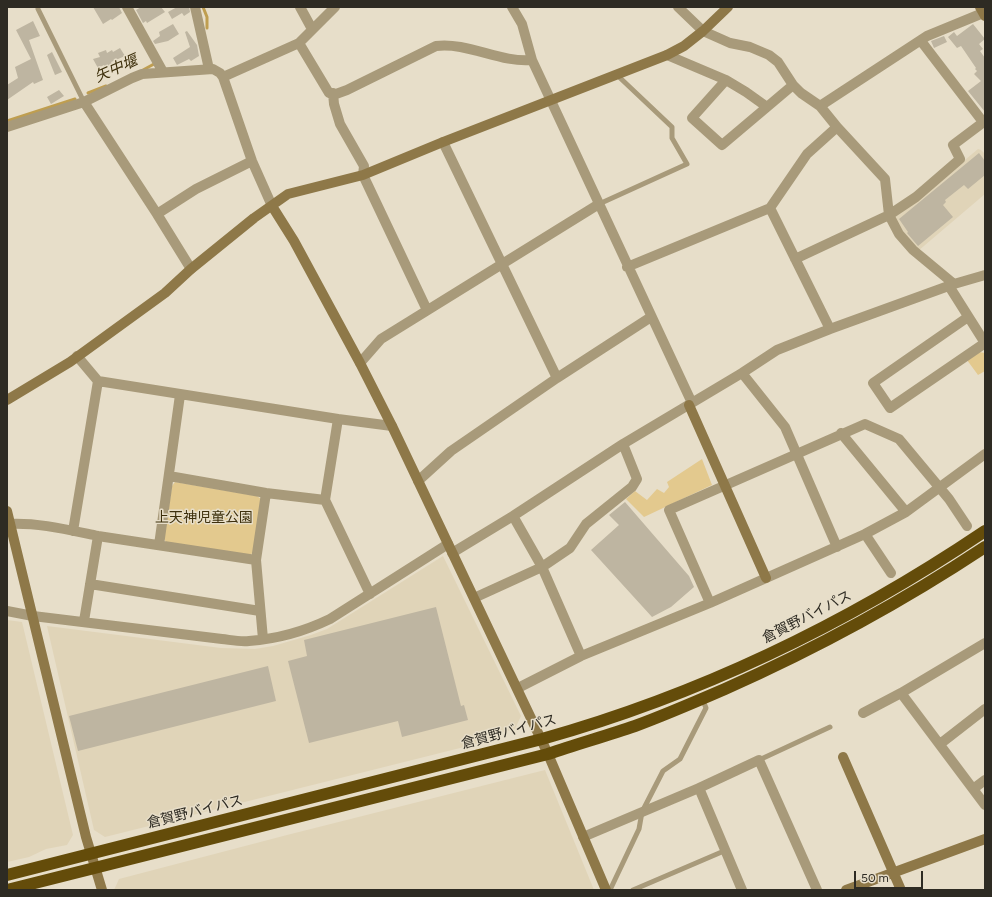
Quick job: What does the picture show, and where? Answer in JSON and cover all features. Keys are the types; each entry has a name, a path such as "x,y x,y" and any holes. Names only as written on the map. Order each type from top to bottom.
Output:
{"highway":[{"name":"倉賀野バイパス","path":"7,875 542,739 629,711 698,686 833,622 898,585 985,531"},
{"name":"倉賀野バイパス","path":"7,890 548,754 635,725 772,668 839,634 905,598 985,547"}],"street":[{"path":"195,7 209,69"},
{"path":"300,7 312,29"},
{"path":"223,77 299,43 335,7"},
{"path":"512,7 522,24 532,60 627,267 652,317 724,485 766,578"},
{"path":"678,7 704,31 730,43 750,47 778,62 793,85 801,93 820,106 837,127 885,179 888,215 899,234 913,250 951,285 968,317 985,343 890,408 873,384 968,317"},
{"path":"7,400 77,356 165,293 254,218 288,194 363,175 443,142 667,55 684,46 704,31 728,7"},
{"path":"129,8 163,72"},
{"path":"820,106 927,36 983,12"},
{"path":"795,259 888,215 916,197 960,159 953,145 984,122 921,41"},
{"path":"299,43 329,93 336,94 436,46 446,45 471,49 521,61 532,60"},
{"path":"667,55 726,80 768,107"},
{"path":"7,127 84,102 142,74 209,69 213,69 220,73 223,77 252,161 272,206 294,242 360,363 392,426 542,739 606,890"},
{"path":"726,80 692,118 722,145 793,85"},
{"path":"333,93 334,104 340,124 364,166 363,175 427,310"},
{"path":"84,102 192,269"},
{"path":"627,267 770,208 807,154 837,127"},
{"path":"443,142 503,263 557,378"},
{"path":"157,214 196,189 252,161"},
{"path":"360,363 381,339 599,204"},
{"path":"770,208 830,329"},
{"path":"7,611 33,616 248,641 295,633 313,627 330,619 450,548 513,516 623,444 778,350 830,329 951,285 985,275"},
{"path":"418,481 451,451 557,378 652,317"},
{"path":"77,356 98,381 180,395 392,426"},
{"path":"742,373 785,427 837,547"},
{"path":"73,531 98,381"},
{"path":"159,545 180,395"},
{"path":"338,419 325,500 370,594"},
{"path":"710,603 669,510 865,424 899,438 940,488 967,526"},
{"path":"841,434 906,512"},
{"path":"474,598 542,566 570,548 586,524 632,487 637,479 623,444"},
{"path":"518,688 581,656 710,603 865,534 906,512 985,454"},
{"path":"169,476 325,500"},
{"path":"263,639 256,560 266,492"},
{"path":"7,511 91,853 102,890"},
{"path":"513,516 542,566 581,656"},
{"path":"9,524 25,524 256,560"},
{"path":"865,534 891,574"},
{"path":"84,622 98,536"},
{"path":"90,584 260,611"},
{"path":"863,713 901,693 985,643"},
{"path":"901,693 985,805"},
{"path":"940,744 985,709"},
{"path":"843,757 901,890"},
{"path":"583,837 699,788 759,760 817,890"},
{"path":"974,789 985,780"},
{"path":"699,788 724,851 742,890"},
{"path":"846,890 985,839"}],"lane":[{"path":"38,9 84,102"},
{"path":"599,204 687,164 672,138 672,127 617,75"},
{"path":"610,890 639,828 642,812 663,771 680,759 706,708 702,698"},
{"path":"759,760 830,727"},
{"path":"633,890 724,851"}],"shaded area":[{"path":"978,149 985,154 985,194 918,251 915,249 894,217 917,200"},
{"path":"443,556 521,716 515,729 492,735 484,742 105,837 94,830 47,626 221,648 255,649 273,646 327,629"},
{"path":"7,620 22,622 73,835 67,845 46,849 29,857 7,862"},
{"path":"545,770 594,890 114,890 119,879"}],"green space":[{"path":"979,352 985,353 985,371 978,375 967,360"},
{"path":"702,459 712,485 644,517 626,499 635,491 647,500 657,489 664,493 669,487 667,482"},
{"name":"上天神児童公園","path":"175,482 257,496 261,499 253,553 249,555 166,542 164,539 172,486"}],"building":[{"path":"93,7 119,7 122,13 103,24"},
{"path":"141,7 161,7 165,12 147,23 146,21 143,23 136,10"},
{"path":"177,7 189,7 190,12 184,16 182,13 172,19 168,12"},
{"path":"33,21 40,36 29,40 43,80 34,84 33,82 7,100 7,85 18,78 15,67 31,59 16,30"},
{"path":"173,24 179,34 168,41 155,44 153,41 160,36 159,32"},
{"path":"973,24 985,39 979,44 983,49 980,51 985,58 985,112 968,91 981,81 974,74 977,71 975,69 976,68 961,46 957,48 948,37 954,32 957,36"},
{"path":"187,31 197,45 199,56 191,61 189,59 177,65 173,58 190,47 185,32"},
{"path":"944,36 947,42 934,48 931,41"},
{"path":"120,48 125,56 111,62 112,64 105,68 104,65 98,68 93,59 100,57 98,53 106,50 107,53 112,50 113,52"},
{"path":"52,52 62,72 55,75 47,55"},
{"path":"59,90 64,96 51,104 47,97"},
{"path":"979,153 985,161 985,175 968,189 964,185 945,200 946,202 943,205 953,217 918,246 907,233 908,232 899,219"},
{"path":"625,502 689,576 694,587 671,607 652,617 591,550 619,525 609,515"},
{"path":"436,607 461,706 464,705 468,720 402,737 398,721 309,743 288,661 307,656 304,640"},
{"path":"268,666 276,701 78,751 69,716"}],"waterway":[{"name":"矢中堰","path":"203,7 207,17 207,28"},
{"name":"矢中堰","path":"143,70 154,64"},
{"name":"矢中堰","path":"88,93 106,86"},
{"name":"矢中堰","path":"7,121 75,99"}]}
